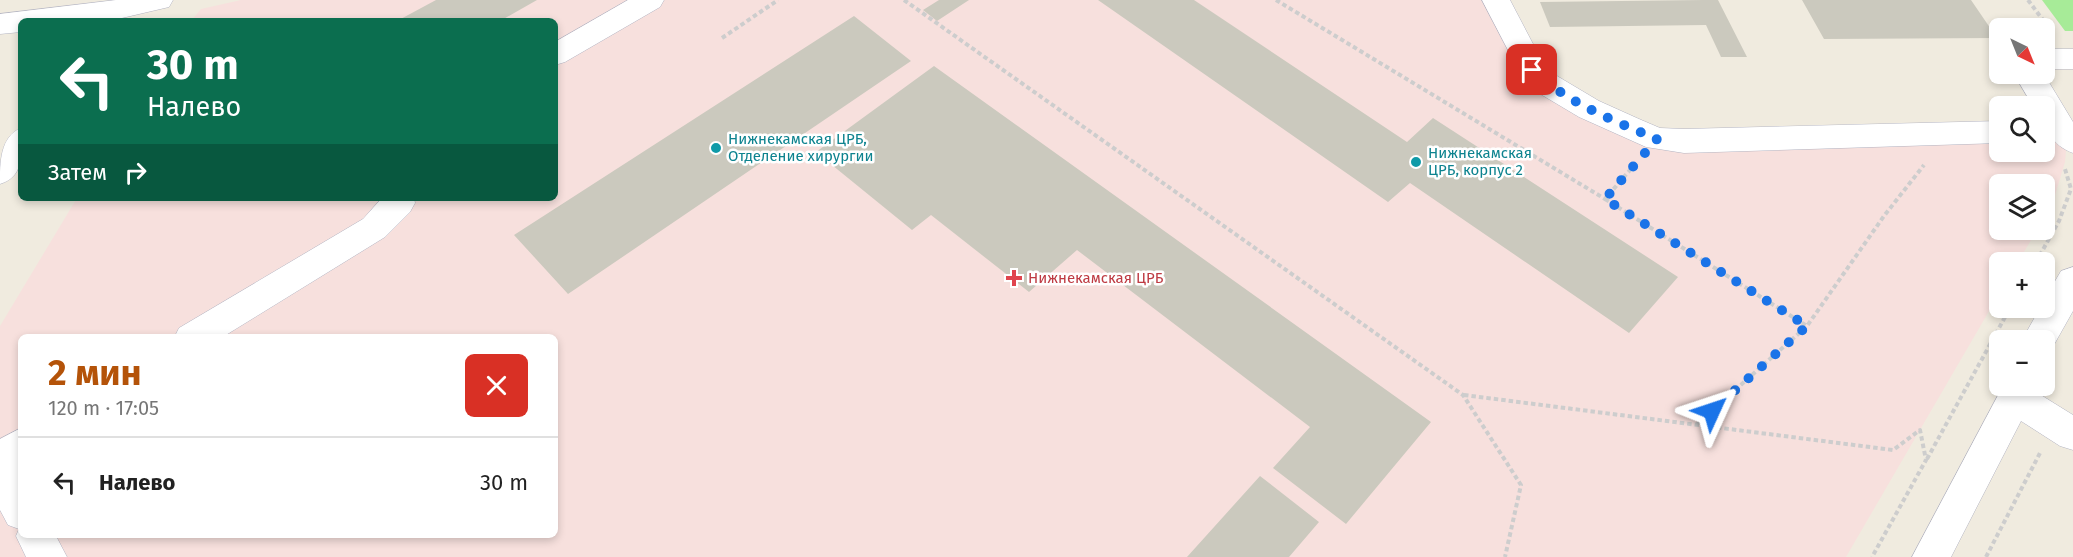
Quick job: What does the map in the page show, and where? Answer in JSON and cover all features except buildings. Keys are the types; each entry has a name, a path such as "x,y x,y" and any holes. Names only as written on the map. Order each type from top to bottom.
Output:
{"street":[{"path":"52,18 107,11 159,0"},
{"path":"558,53 650,0"},
{"path":"1496,0 1532,70 1547,84 1589,109 1655,140 1989,144"},
{"path":"0,24 18,22"},
{"path":"2055,59 2073,59"},
{"path":"2034,84 2061,143"},
{"path":"0,172 18,145"},
{"path":"198,334 374,228 399,201"},
{"path":"2045,330 2073,281"},
{"path":"1931,557 2016,396"},
{"path":"2023,396 2065,429"},
{"path":"9,451 15,502 18,507"},
{"path":"36,538 48,557"}],"path":[{"path":"722,38 778,0"},
{"path":"904,0 1463,395 1521,485 1505,557"},
{"path":"1276,0 1605,199 1807,326"},
{"path":"2028,0 2042,18"},
{"path":"1605,199 1655,140"},
{"path":"2042,252 2059,221 2072,189 2061,143"},
{"path":"1696,425 1807,326 1884,216 1930,158"},
{"path":"1872,557 2004,318"},
{"path":"1463,395 1893,450 1920,430 1926,460"},
{"path":"1986,557 2065,429"}],"shaded area":[{"name":"Нижнекамская ЦРБ","path":"241,0 1494,0 1525,67 1639,138 1989,135 1989,162 2055,162 2055,140 2066,150 2065,162 2055,195 2055,174 1989,174 1989,240 2031,240 2024,252 1989,252 1989,311 1846,557 0,557 0,326 75,201 558,201 558,18 194,18 201,9"}],"green space":[{"path":"2042,0 2073,0 2073,31 2065,31"}],"place":[{"name":"Нижнекамская ЦРБ, Отделение хирургии","path":"716,148"},
{"name":"Нижнекамская ЦРБ, корпус 2","path":"1416,162"},
{"name":"Нижнекамская ЦРБ","path":"1014,278"}],"route":[{"path":"1532,70 1563,95 1657,139 1605,199 1807,326 1712,411"}]}
